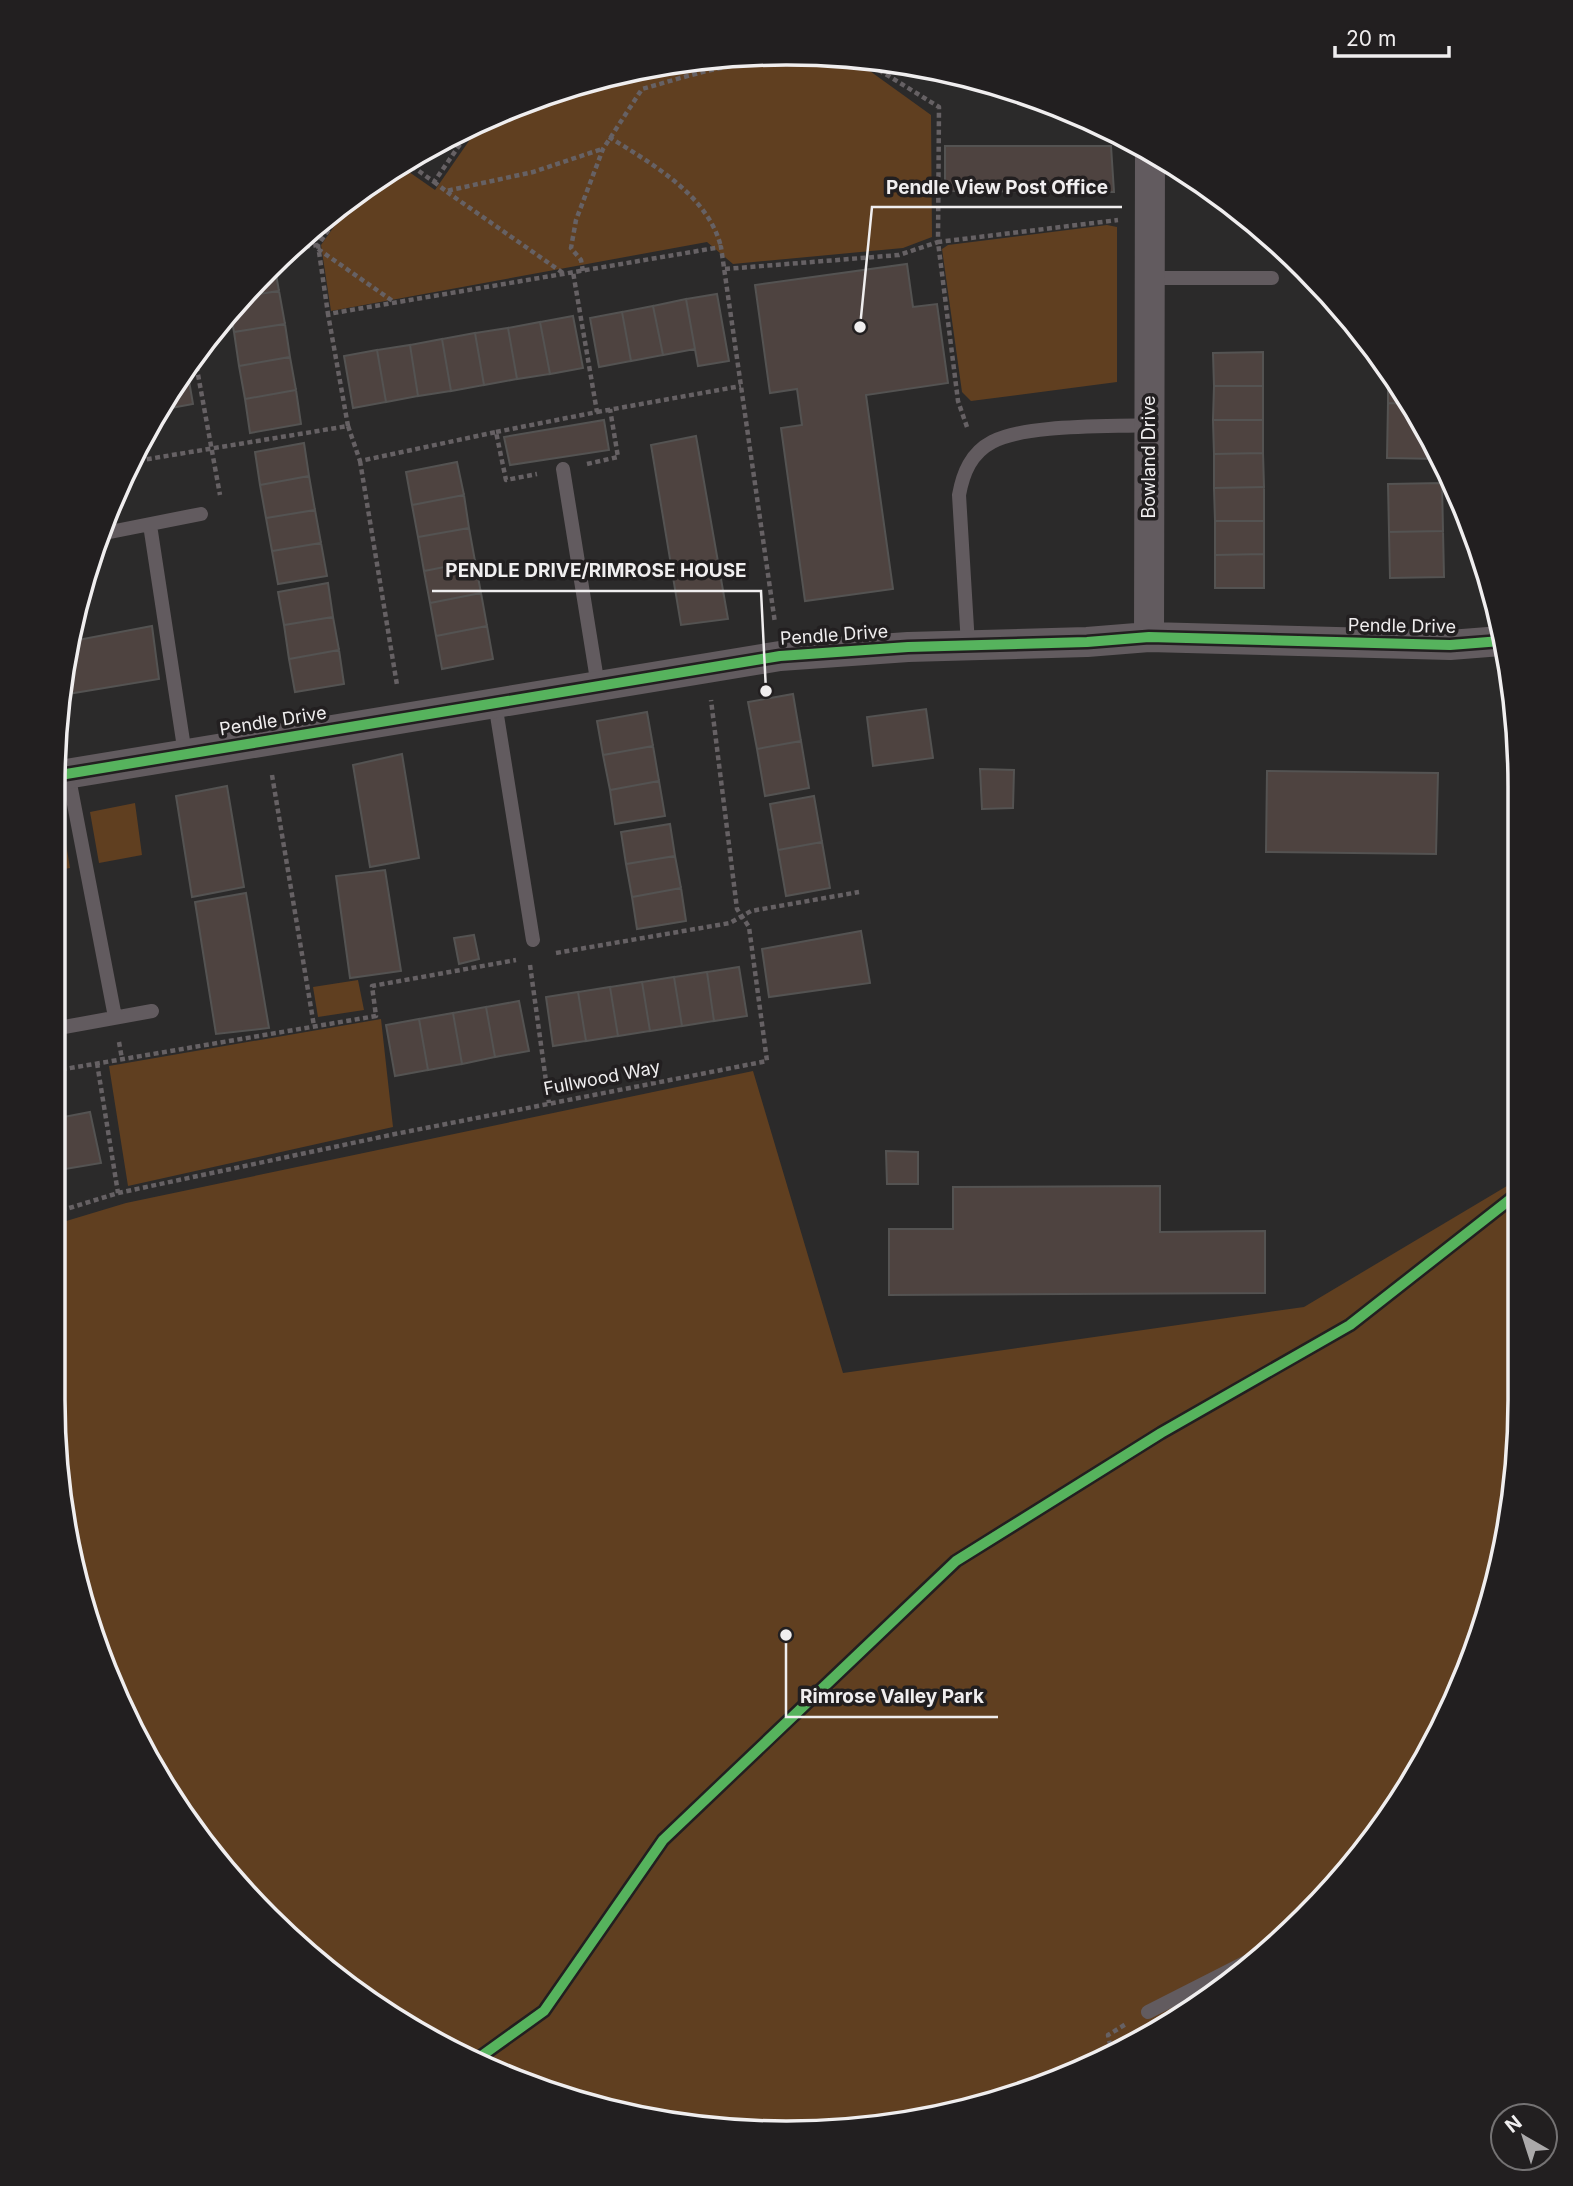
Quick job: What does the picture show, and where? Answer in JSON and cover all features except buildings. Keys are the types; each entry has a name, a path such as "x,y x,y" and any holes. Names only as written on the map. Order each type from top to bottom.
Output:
{"street":[{"name":"Bowland Drive","path":"1149,637 1150,163"},
{"name":"Pendle Drive","path":"65,774 780,656 1149,637 1451,645 1493,642"}],"lane":[{"path":"1150,278 1272,278"},
{"path":"968,645 959,495 963,475 975,456 991,442 1008,436 1046,430 1148,425"},
{"path":"563,469 598,686"},
{"path":"112,532 201,514"},
{"path":"150,525 185,754"},
{"path":"495,703 533,940"},
{"path":"65,793 115,1017"},
{"path":"65,1027 152,1011"},
{"path":"1148,2012 1224,1973"}],"path":[{"path":"583,271 581,260 571,248 571,236 603,149 642,89 727,67"},
{"path":"880,71 939,107 938,242 958,401 975,456"},
{"path":"609,137 643,158 687,194 712,221 721,247 780,656"},
{"path":"434,182 462,142"},
{"path":"446,191 533,172 603,149"},
{"path":"415,168 564,274"},
{"path":"724,270 899,254 938,242 1112,220 1151,220"},
{"path":"331,227 318,247 348,426 360,461 402,718"},
{"path":"308,247 318,247 395,302"},
{"path":"328,314 721,247"},
{"path":"573,272 597,412"},
{"path":"197,370 223,509 201,514"},
{"path":"360,461 610,409 741,386"},
{"path":"496,432 506,480 563,469 618,457 610,409"},
{"path":"143,460 348,426"},
{"path":"266,739 314,1026"},
{"path":"65,1069 376,1016 372,986 730,923 751,911 859,892"},
{"path":"533,940 529,958 549,1103"},
{"path":"97,1063 118,1193"},
{"path":"1110,2045 1108,2035 1148,2012"}],"shaded area":[{"path":"786,65 868,70 931,115 932,237 903,248 733,264 707,242 331,311 321,245 337,222 409,172 435,190 472,137 555,103 600,89 692,71"},
{"path":"1107,225 1117,227 1117,382 971,401 962,392 942,249 948,245"},
{"path":"135,803 142,855 99,863 90,812"},
{"path":"65,837 70,868 65,869"},
{"path":"358,980 364,1010 318,1017 313,987"},
{"path":"381,1019 393,1127 128,1186 109,1066"},
{"path":"753,1071 843,1373 1304,1307 1508,1185 1507,1447 1502,1494 1484,1586 1470,1631 1434,1719 1387,1800 1359,1839 1297,1910 1262,1942 1226,1972 1147,2025 1106,2047 1018,2083 973,2097 881,2115 834,2120 739,2120 692,2115 600,2097 555,2083 467,2047 386,2000 347,1972 276,1910 214,1839 161,1760 139,1719 103,1631 89,1586 71,1494 66,1447 65,1221 126,1203"}],"cycle path":[{"path":"65,774 780,656 908,647 1087,642 1149,637 1450,645 1493,642"},
{"path":"484,2054 544,2011 663,1840 956,1561 1161,1433 1350,1325 1508,1201"}],"place":[{"name":"Pendle View Post Office","path":"860,327"},
{"name":"PENDLE DRIVE/RIMROSE HOUSE","path":"766,691"},
{"name":"Rimrose Valley Park","path":"786,1635"}]}
